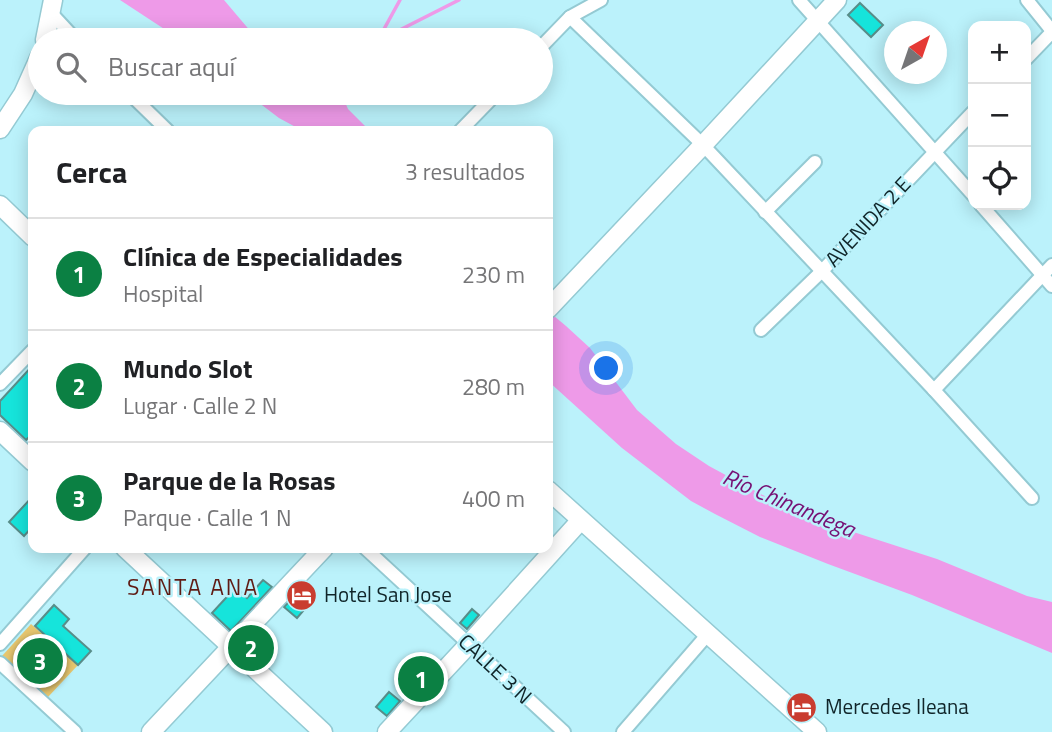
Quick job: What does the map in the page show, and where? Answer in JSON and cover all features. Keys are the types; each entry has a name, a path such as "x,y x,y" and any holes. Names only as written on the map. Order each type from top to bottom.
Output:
{"street":[{"path":"553,35 570,17 601,0"},
{"path":"799,0 968,189"},
{"path":"553,304 837,0"},
{"path":"1027,0 1052,31 1031,54"},
{"path":"48,28 52,7"},
{"path":"52,7 67,28"},
{"path":"570,17 703,145 1032,498"},
{"path":"0,129 28,83"},
{"path":"141,105 163,126"},
{"path":"465,126 485,105"},
{"name":"AVENIDA 2 E","path":"761,330 821,272 968,117"},
{"path":"765,212 816,162"},
{"path":"0,205 28,232"},
{"path":"986,210 1047,270 1052,286"},
{"path":"934,390 1047,270"},
{"path":"0,384 28,355"},
{"path":"0,431 28,457"},
{"path":"553,495 817,732"},
{"path":"553,551 580,521"},
{"path":"0,644 81,553"},
{"path":"130,553 323,732"},
{"path":"150,732 319,553"},
{"name":"CALLE 3 N","path":"370,553 564,732"},
{"path":"387,732 551,553"},
{"path":"623,732 708,634"},
{"path":"0,663 75,732"}],"shaded area":[{"path":"120,0 224,0 248,28 163,28"},
{"path":"262,105 346,105 365,126 294,126"},
{"name":"Río Chinandega","path":"553,315 590,348 637,410 676,444 709,466 807,517 937,559 1027,596 1052,602 1052,653 912,595 760,537 691,501 622,448 553,386"},
{"path":"31,624 78,665 48,697 2,656"}],"building":[{"path":"860,3 883,25 871,37 848,15"},
{"path":"28,370 26,440 0,415 0,401"},
{"path":"28,501 28,532 24,536 9,522"},
{"path":"263,580 272,587 231,631 212,613 236,587 247,598"},
{"path":"305,585 312,592 299,606 304,610 297,618 284,607"},
{"path":"54,605 69,619 63,626 91,651 78,665 35,626"},
{"path":"472,609 479,615 467,629 460,623"},
{"path":"389,692 400,701 387,716 376,707"}],"waterway":[{"path":"385,28 400,0"},
{"path":"404,28 459,0"}],"place":[{"name":"Hotel San Jose","path":"301,595"},
{"name":"Mundo Slot","path":"251,648"},
{"name":"Parque de la Rosas","path":"40,661"},
{"name":"Clínica de Especialidades","path":"421,679"},
{"name":"Mercedes Ileana","path":"802,707"}],"district":[{"name":"SANTA ANA","path":"193,587"}]}
